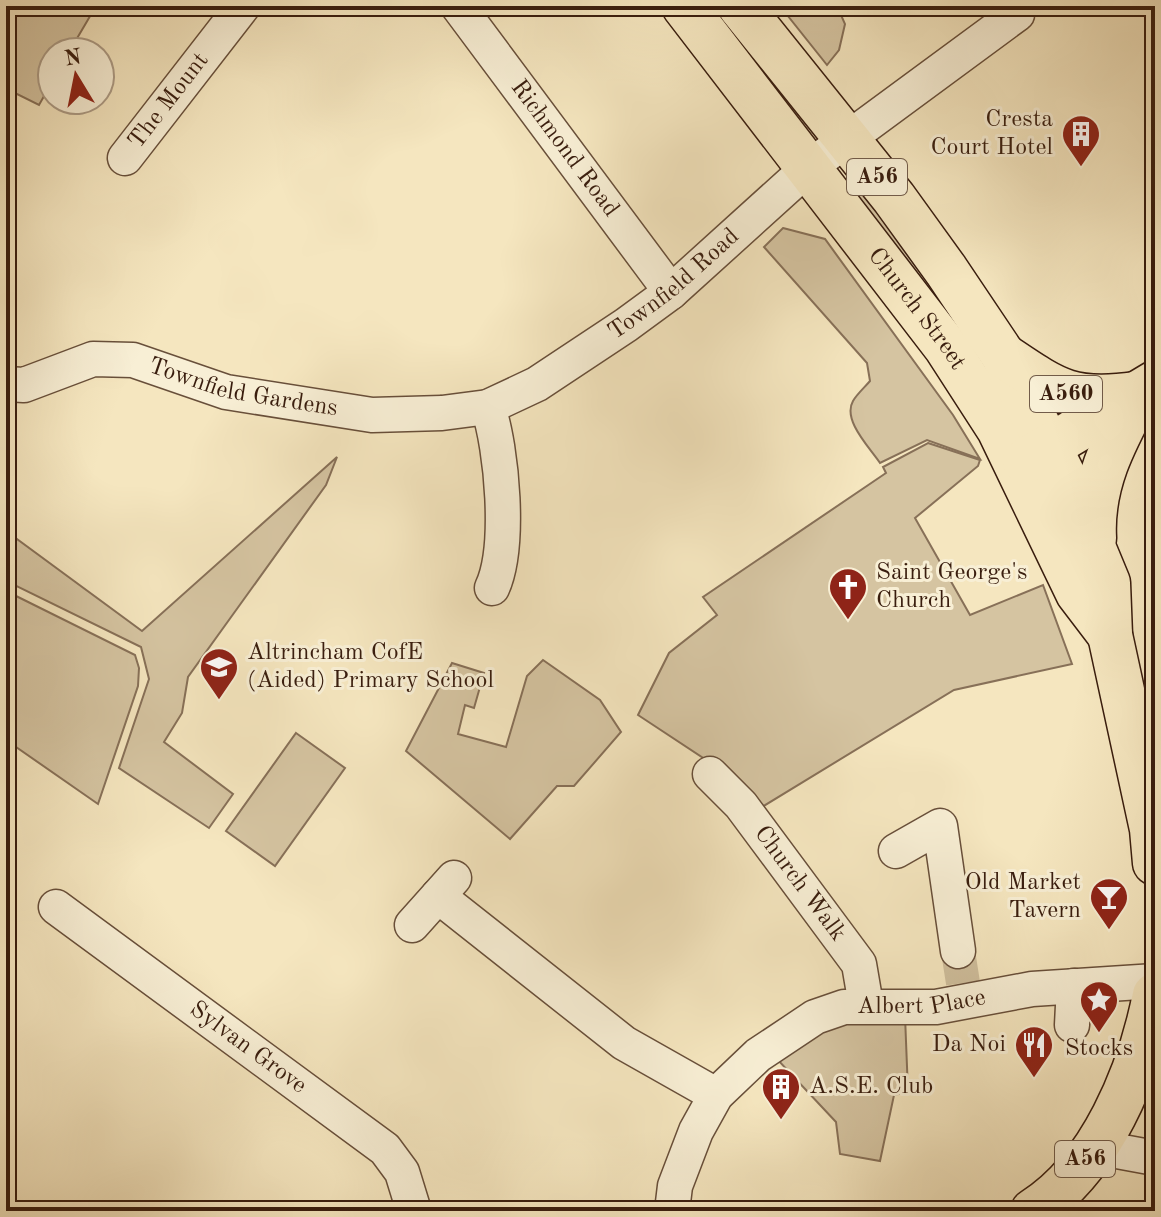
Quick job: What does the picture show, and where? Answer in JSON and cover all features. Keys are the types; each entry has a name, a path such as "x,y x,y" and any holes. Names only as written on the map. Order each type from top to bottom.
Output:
{"highway":[{"name":"Church Street","path":"684,6 946,347 999,429 1033,456 1094,544 1108,583 1110,635 1152,829 1155,863"},
{"name":"Church Street","path":"740,6 894,198 1003,355 1078,593 1110,635"},
{"name":"A560","path":"1003,355 1046,385 1077,397 1148,388"},
{"name":"A560","path":"1033,456 1148,388"},
{"name":"A560","path":"1094,544 1093,517 1101,472 1148,388"},
{"name":"A56","path":"1033,1211 1072,1177 1098,1141 1142,1046 1155,995"}],"street":[{"name":"The Mount","path":"125,158 243,6"},
{"name":"Richmond Road","path":"458,6 671,292"},
{"name":"Townfield Road","path":"488,407 537,384 671,292 808,168 1017,14 1016,6"},
{"name":"Townfield Gardens","path":"6,384 24,385 93,359 133,360 226,392 372,415 442,413 488,407"},
{"path":"488,407 499,447 501,517 498,576 492,588"},
{"name":"Church Walk","path":"710,774 741,805 859,964 866,1005"},
{"path":"896,851 940,826 962,979"},
{"path":"412,925 446,887 624,1043 716,1095"},
{"name":"Sylvan Grove","path":"56,907 385,1149 402,1172 414,1211"},
{"name":"Albert Place","path":"672,1211 675,1186 696,1131 716,1095 791,1030 844,1007 936,1007 962,979 1032,989 1155,981"},
{"path":"1072,1025 1074,986"},
{"path":"1098,1141 1117,1151 1155,1158"}],"shaded area":[{"path":"6,6 96,6 78,36 36,36 36,104 9,90 6,93"},
{"path":"780,6 837,6 845,24 839,50 827,65"},
{"path":"864,192 957,320 1004,393 852,201"},
{"path":"783,228 825,239 953,415 980,459 927,440 880,463 851,417 853,401 870,381 867,363 764,247"},
{"path":"928,443 980,460 978,466 915,518 970,615 1043,585 1072,664 954,690 757,810 729,775 638,715 669,653 717,615 703,597 886,473 883,467"},
{"path":"337,457 326,485 188,677 182,713 164,742 233,794 209,828 119,768 149,679 141,647 6,581 6,531 142,631"},
{"path":"6,591 135,655 139,668 138,686 98,804 6,740"},
{"path":"543,660 600,700 621,732 574,786 557,786 510,839 406,751 452,663 484,673 474,708 465,705 458,734 506,747 527,676"},
{"path":"296,733 345,768 275,866 226,831"},
{"path":"905,1016 908,1092 894,1095 880,1161 840,1154 836,1122 776,1058 832,1023"}],"tunnel":[{"path":"958,951 963,983"}],"place":[{"name":"Cresta Court Hotel","path":"1081,168"},
{"name":"Saint George's Church","path":"848,621"},
{"name":"Altrincham CofE (Aided) Primary School","path":"219,701"},
{"name":"Old Market Tavern","path":"1109,931"},
{"name":"Stocks","path":"1099,1034"},
{"name":"Da Noi","path":"1034,1079"},
{"name":"A.S.E. Club","path":"781,1121"}]}
